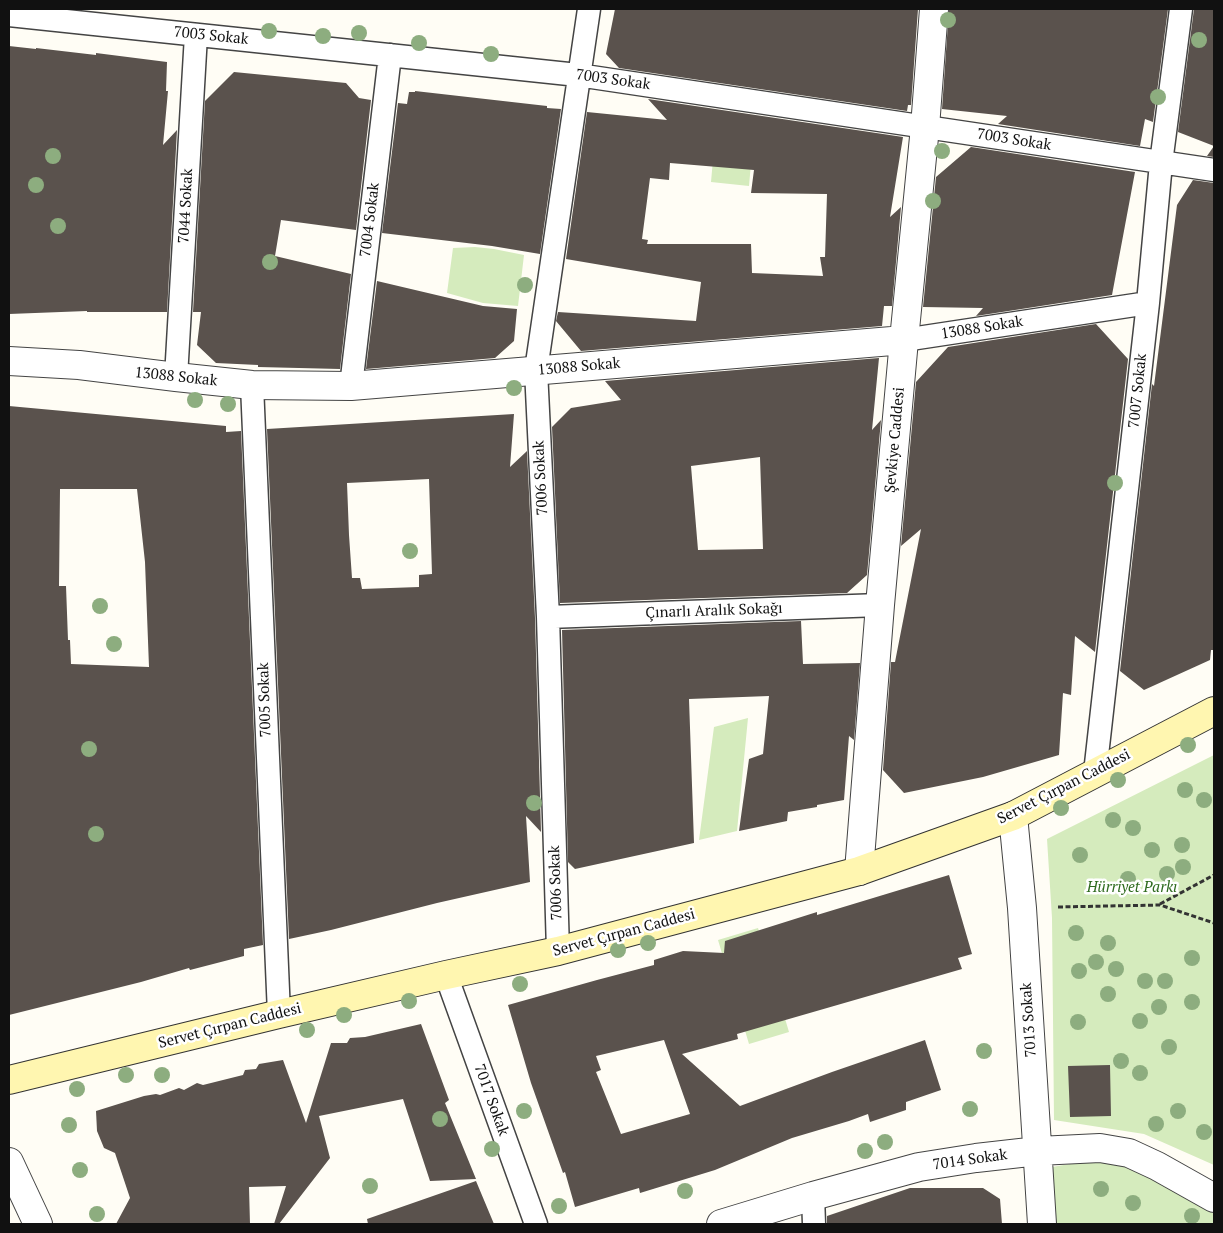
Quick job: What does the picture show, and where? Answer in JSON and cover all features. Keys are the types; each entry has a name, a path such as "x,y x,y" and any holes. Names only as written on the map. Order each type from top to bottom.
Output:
{"main road":[{"name":"Servet Çırpan Caddesi","path":"9,1080 279,1014 558,951 859,871 1013,816 1214,711"}],"street":[{"name":"Şevkiye Caddesi","path":"859,871 880,605 925,127 934,9"},
{"name":"13088 Sokak","path":"9,361 79,365 252,385 351,386 904,340"},
{"name":"7013 Sokak","path":"1013,816 1022,908 1042,1224"},
{"name":"7014 Sokak","path":"721,1224 812,1196 918,1167 1038,1151 1100,1148 1129,1153 1157,1166 1214,1198"},
{"path":"9,1162 38,1224"}],"lane":[{"name":"7006 Sokak","path":"558,951 548,617 536,370 589,9"},
{"name":"7007 Sokak","path":"1094,772 1148,303 1161,163 1181,9"},
{"name":"7003 Sokak","path":"9,15 578,75 1214,170"},
{"name":"7044 Sokak","path":"176,377 196,35"},
{"name":"7004 Sokak","path":"351,386 390,55"},
{"name":"13088 Sokak","path":"904,340 1148,303"},
{"name":"7005 Sokak","path":"252,385 279,1014"},
{"name":"Çınarlı Aralık Sokağı","path":"548,617 880,605"},
{"name":"7017 Sokak","path":"446,975 536,1224"},
{"path":"812,1196 814,1224"}],"path":[{"path":"1160,905 1214,876"},
{"path":"1022,908 1160,905 1214,923"}],"green space":[{"path":"716,126 754,130 749,186 711,182"},
{"path":"475,247 524,255 518,306 483,303 447,293 453,248"},
{"path":"748,718 737,831 699,840 714,727"},
{"name":"Hürriyet Parkı","path":"1214,755 1214,1165 1144,1134 1054,1120 1052,918 1047,839"},
{"path":"758,928 789,1032 749,1044 718,940"},
{"path":"1087,1161 1111,1162 1130,1167 1214,1214 1214,1224 1054,1224 1052,1167"}],"building":[{"path":"615,9 918,9 911,105 908,105 907,111 619,68 606,54"},
{"path":"949,9 1168,9 1153,122 1145,119 1140,146 998,124 1007,116 942,109"},
{"path":"1194,9 1214,9 1214,146 1178,132"},
{"path":"9,46 96,55 96,53 167,62 166,91 168,91 163,145 177,130 167,312 87,311 9,314"},
{"path":"234,72 346,83 359,98 371,100 356,230 281,220 275,256 351,274 340,369 258,367 258,365 216,363 197,345 201,312 193,312 205,101"},
{"path":"415,91 561,109 540,254 492,246 382,233 398,103 407,104 409,92"},
{"path":"648,99 903,137 890,217 901,207 892,306 884,306 882,326 581,351 556,321 558,312 696,321 701,282 566,259 587,112 667,120","holes":["670,163 754,170 751,193 827,194 825,257 820,257 823,276 752,273 751,244 647,244 648,240 642,239 650,178 669,180"]},
{"path":"1214,146 1214,157 1207,156"},
{"path":"971,147 1135,172 1112,295 976,316 983,308 923,307 936,177"},
{"path":"1193,180 1214,183 1214,650 1211,650 1210,660 1144,690 1120,671 1152,384 1154,386 1177,205"},
{"path":"377,281 483,306 517,309 514,341 495,358 366,369"},
{"path":"1096,324 1128,359 1095,652 1075,636 1071,695 1063,693 1059,755 983,777 904,793 883,770 891,662 895,662 921,529 901,546 916,382 948,347"},
{"path":"879,358 872,430 881,420 867,575 847,593 560,603 552,427 571,408 621,400 605,381","holes":["760,457 763,549 698,550 691,466"]},
{"path":"9,406 226,426 226,432 241,431 263,945 244,949 244,956 190,970 189,968 9,1015","holes":["60,489 137,489 145,562 149,667 71,664 66,586 59,586"]},
{"path":"514,414 510,467 527,451 535,618 541,832 526,816 530,882 289,939 267,429","holes":["429,479 432,574 419,575 419,587 362,589 360,578 352,578 347,483"]},
{"path":"801,621 803,664 860,663 854,740 849,736 844,800 788,812 787,821 739,831 749,759 763,754 769,696 689,699 694,843 575,869 568,862 562,630"},
{"path":"949,875 972,954 958,958 962,969 737,1034 738,1039 682,1054 740,1106 925,1040 941,1090 906,1102 906,1110 870,1122 868,1114 792,1138 715,1170 640,1193 639,1188 575,1207 565,1172 563,1173 531,1083 508,1005 654,965 654,960 683,951 724,953 725,941 817,912 817,915","holes":["664,1040 690,1114 621,1134 596,1072 601,1070 596,1056"]},
{"path":"421,1024 449,1100 445,1103 476,1179 430,1181 403,1099 319,1116 330,1158 279,1224 274,1224 286,1186 249,1187 250,1224 116,1224 130,1198 115,1153 104,1148 97,1131 96,1111 144,1096 160,1095 179,1088 184,1090 197,1083 203,1085 243,1075 245,1070 256,1069 259,1064 283,1060 306,1123 331,1043 347,1043 350,1038 365,1037"},
{"path":"1110,1065 1111,1116 1070,1117 1068,1066"},
{"path":"476,1181 494,1224 368,1224 367,1219"},
{"path":"910,1188 983,1188 1000,1199 1002,1224 827,1224 827,1216"}]}
